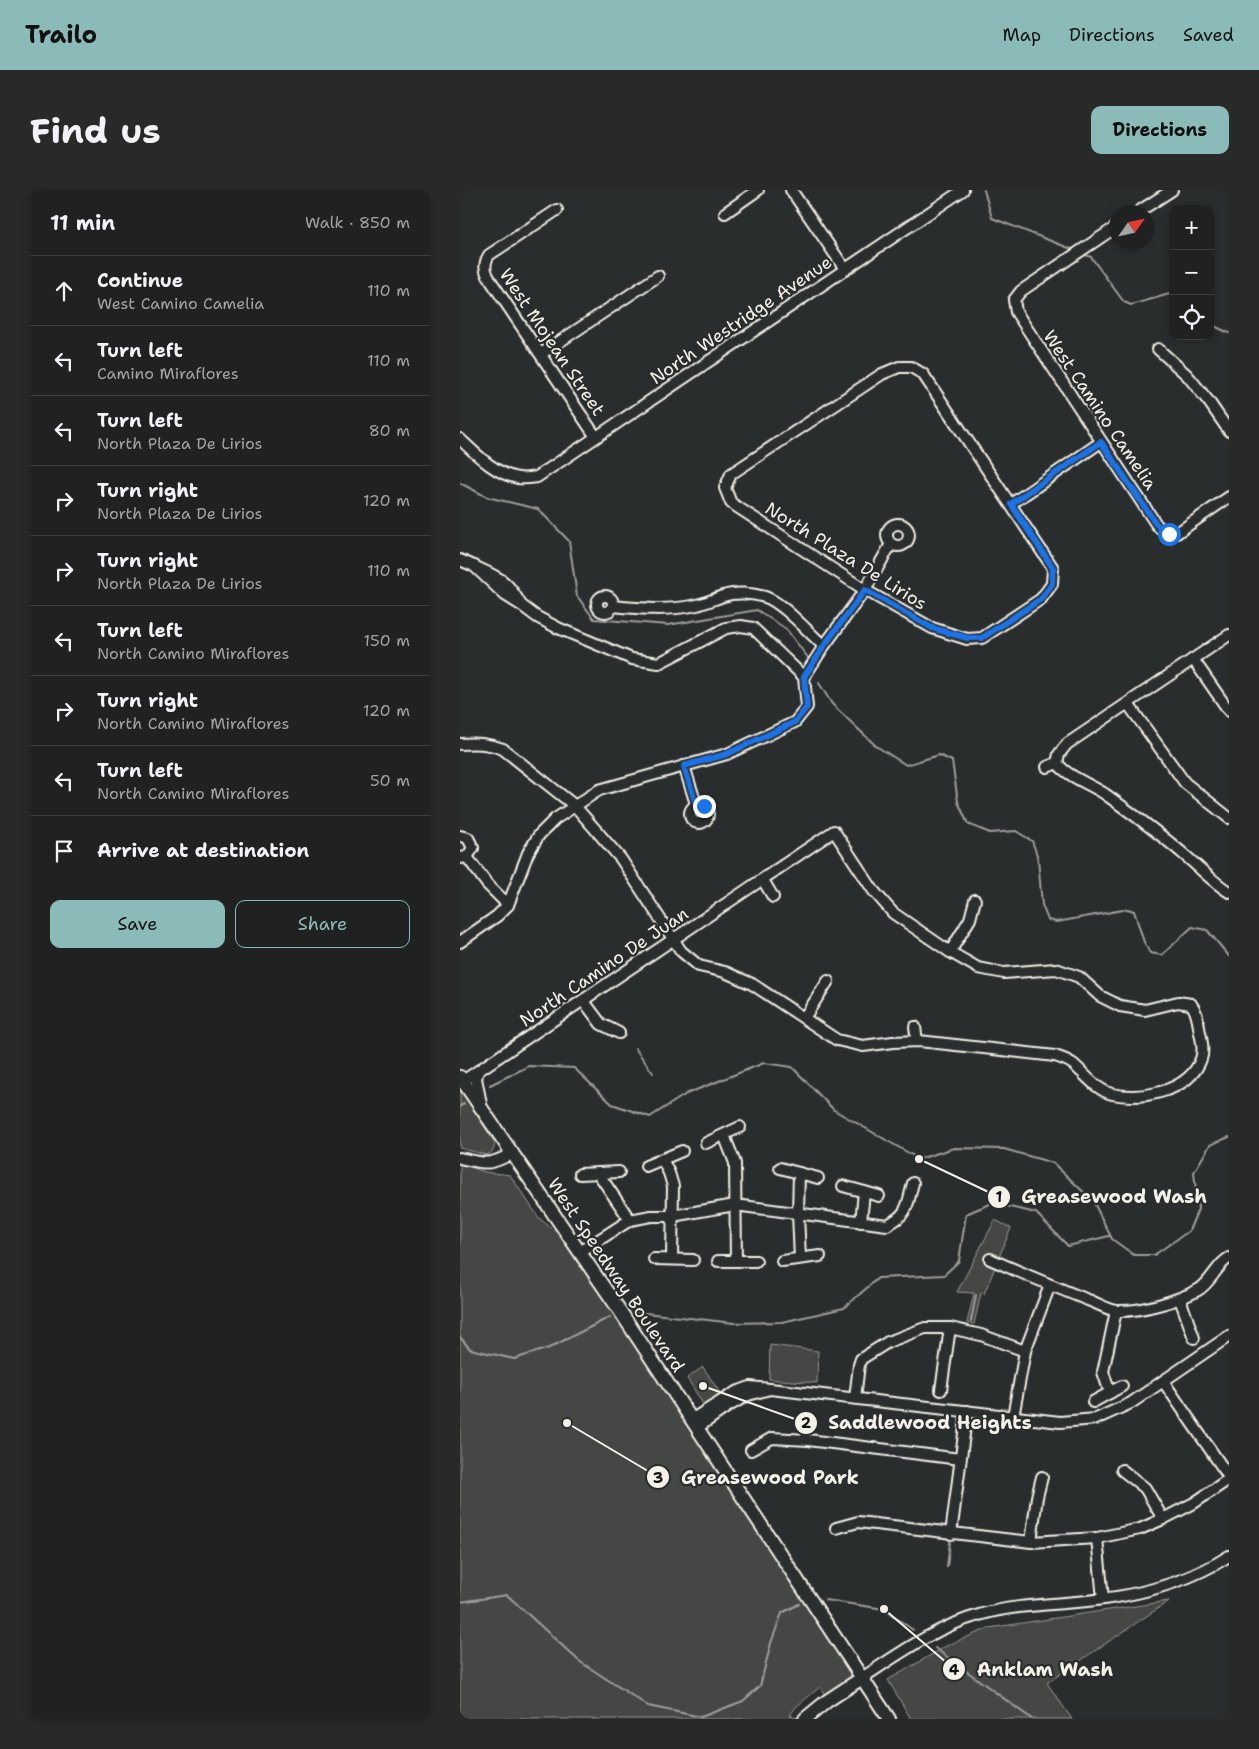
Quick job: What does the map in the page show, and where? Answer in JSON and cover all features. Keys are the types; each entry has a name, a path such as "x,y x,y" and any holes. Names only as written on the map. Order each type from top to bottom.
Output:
{"main road":[{"name":"West Speedway Boulevard","path":"462,1079 580,1252 889,1719"},
{"path":"805,1719 827,1700 862,1678"}],"street":[{"path":"725,213 758,190"},
{"path":"791,190 844,269"},
{"name":"North Westridge Avenue","path":"460,439 503,474 520,478 537,477 963,190"},
{"path":"1145,205 1157,194 1172,190"},
{"name":"West Mojean Street","path":"556,210 488,256 485,263 487,275 596,438"},
{"name":"West Camino Camelia","path":"1109,232 1021,291 1011,301 1016,312 1156,524 1168,535 1177,533 1229,497"},
{"path":"541,354 658,276"},
{"path":"1158,349 1187,375 1210,402 1229,432"},
{"name":"North Plaza De Lirios","path":"899,367 911,367 923,374 1053,568 1052,584 1041,599 982,638 967,638 932,628 865,590 731,503 725,488 731,474 882,374 899,367"},
{"path":"1011,504 1101,442"},
{"path":"460,942 497,916 508,905 528,853 539,835 555,819 600,790 727,754 795,722 807,707 804,677 865,590 891,544"},
{"path":"460,560 504,581 512,588 521,605 537,618 632,659 659,663 726,628 741,626 753,628 804,677"},
{"path":"613,606 644,610 698,605 725,595 745,593 766,597 785,609 824,646"},
{"path":"1057,763 1059,754 1067,744 1229,634"},
{"path":"1193,659 1229,711"},
{"path":"1128,704 1185,783 1229,818"},
{"path":"460,744 492,744 503,748 575,806 621,859 673,940 699,966 726,972 741,978 837,1040 863,1046 917,1041 1055,1056 1071,1062 1091,1081 1110,1093 1129,1096 1157,1093 1184,1083 1194,1072 1202,1058 1202,1043 1193,1002 1178,1002 1145,1010 1120,1006 1100,996 1080,977 1056,969 1004,974 978,968 950,952 970,919 974,900"},
{"path":"1047,767 1057,763"},
{"path":"1057,763 1067,772 1104,794 1187,857 1207,877 1229,892"},
{"path":"684,766 696,804"},
{"name":"North Camino De Juan","path":"462,1079 478,1071 834,831 873,890 894,913 950,952"},
{"path":"460,836 468,838 472,844 472,851 464,857 508,905"},
{"path":"763,880 773,897"},
{"path":"804,1018 828,981"},
{"path":"583,1000 601,1024 619,1034"},
{"path":"915,1027 917,1041"},
{"path":"478,1071 476,1078 482,1108"},
{"path":"706,1143 740,1127"},
{"path":"724,1135 736,1164 736,1261"},
{"path":"646,1166 682,1151"},
{"path":"460,1158 488,1164 499,1161 513,1153"},
{"path":"662,1159 673,1186 672,1259"},
{"path":"780,1168 818,1178"},
{"path":"580,1174 620,1172"},
{"path":"598,1173 630,1220"},
{"path":"799,1173 800,1258"},
{"path":"580,1252 630,1220 651,1216 672,1216 735,1205 887,1226 899,1219 904,1213 913,1183"},
{"path":"843,1186 879,1196"},
{"path":"861,1222 864,1192"},
{"path":"782,1261 820,1256"},
{"path":"990,1259 1116,1311 1146,1308 1180,1299 1200,1289 1224,1261 1229,1258"},
{"path":"654,1259 693,1260"},
{"path":"718,1261 756,1261"},
{"path":"1013,1417 1025,1351 1050,1285"},
{"path":"1180,1299 1194,1338"},
{"path":"1110,1393 1103,1372 1116,1311"},
{"path":"854,1398 860,1359 888,1342 925,1328 950,1328 981,1335 1025,1351"},
{"path":"941,1390 950,1328"},
{"path":"694,1424 748,1395 770,1389 1060,1422 1096,1419 1130,1403 1229,1336"},
{"path":"836,1528 858,1522 1031,1542 1097,1538 1140,1529 1163,1519 1194,1503 1229,1478 1163,1380"},
{"path":"1093,1402 1122,1386"},
{"path":"951,1534 966,1411"},
{"path":"751,1450 772,1438 808,1440 960,1458"},
{"path":"1122,1470 1145,1488 1163,1519"},
{"path":"1031,1542 1037,1496 1042,1477"},
{"path":"1097,1538 1103,1599"},
{"path":"862,1678 939,1630 978,1615 1040,1604 1130,1595 1174,1584 1229,1556"}],"shaded area":[{"path":"460,1089 495,1143 493,1151 486,1155 460,1148"},
{"path":"460,1163 484,1172 510,1175 539,1218 580,1252 858,1680 829,1701 820,1687 796,1707 790,1715 800,1719 460,1719"},
{"path":"995,1220 1011,1228 984,1294 981,1293 974,1324 967,1323 974,1293 957,1292"},
{"path":"770,1345 818,1351 817,1383 769,1379"},
{"path":"703,1367 720,1393 703,1404 687,1378"},
{"path":"1169,1601 1047,1683 1072,1719 911,1719 888,1680 948,1645 989,1628"}],"waterway":[{"path":"984,190 992,218 1074,250"},
{"path":"1083,254 1091,257 1124,302 1131,305 1169,294"},
{"path":"1214,326 1229,333"},
{"path":"460,483 487,497 538,509 569,541 577,596 594,619 668,625 757,610 786,629 809,659"},
{"path":"819,683 832,704 876,746 906,765 939,755 952,761 958,802 968,824 990,833 1016,831 1032,841 1038,858 1042,905 1048,920 1057,922 1128,909 1134,911 1144,942 1150,953 1162,955 1192,927 1207,930 1229,956"},
{"path":"635,1048 653,1073"},
{"path":"490,1085 529,1066 574,1068 612,1104 650,1117 686,1094 764,1063 792,1067 834,1110 919,1159 954,1148 1004,1149 1053,1163 1093,1201 1112,1239 1134,1255 1154,1255 1189,1231 1198,1209 1194,1172 1210,1145 1229,1137"},
{"path":"460,1106 464,1104"},
{"path":"636,1312 734,1323 782,1322 844,1308 878,1278 944,1275 959,1261 966,1214 992,1203 1036,1213 1068,1246 1109,1236"},
{"path":"971,1321 976,1295"},
{"path":"460,1337 470,1349 514,1359 549,1348 610,1317"},
{"path":"947,1567 950,1542"},
{"path":"460,1602 507,1595 579,1661 648,1706 701,1717 743,1701 760,1686 771,1643 782,1613 799,1604"},
{"path":"825,1600 884,1609 913,1630"},
{"path":"935,1648 1032,1719"}],"place":[{"name":"Greasewood Wash","path":"919,1159"},
{"name":"Saddlewood Heights","path":"703,1386"},
{"name":"Greasewood Park","path":"567,1423"},
{"name":"Anklam Wash","path":"884,1609"}],"route":[{"path":"704,806 696,804 684,766 727,754 795,722 807,707 804,677 865,590 932,628 967,638 982,638 1041,599 1052,584 1053,568 1011,504 1101,442 1156,524 1169,534"}]}
